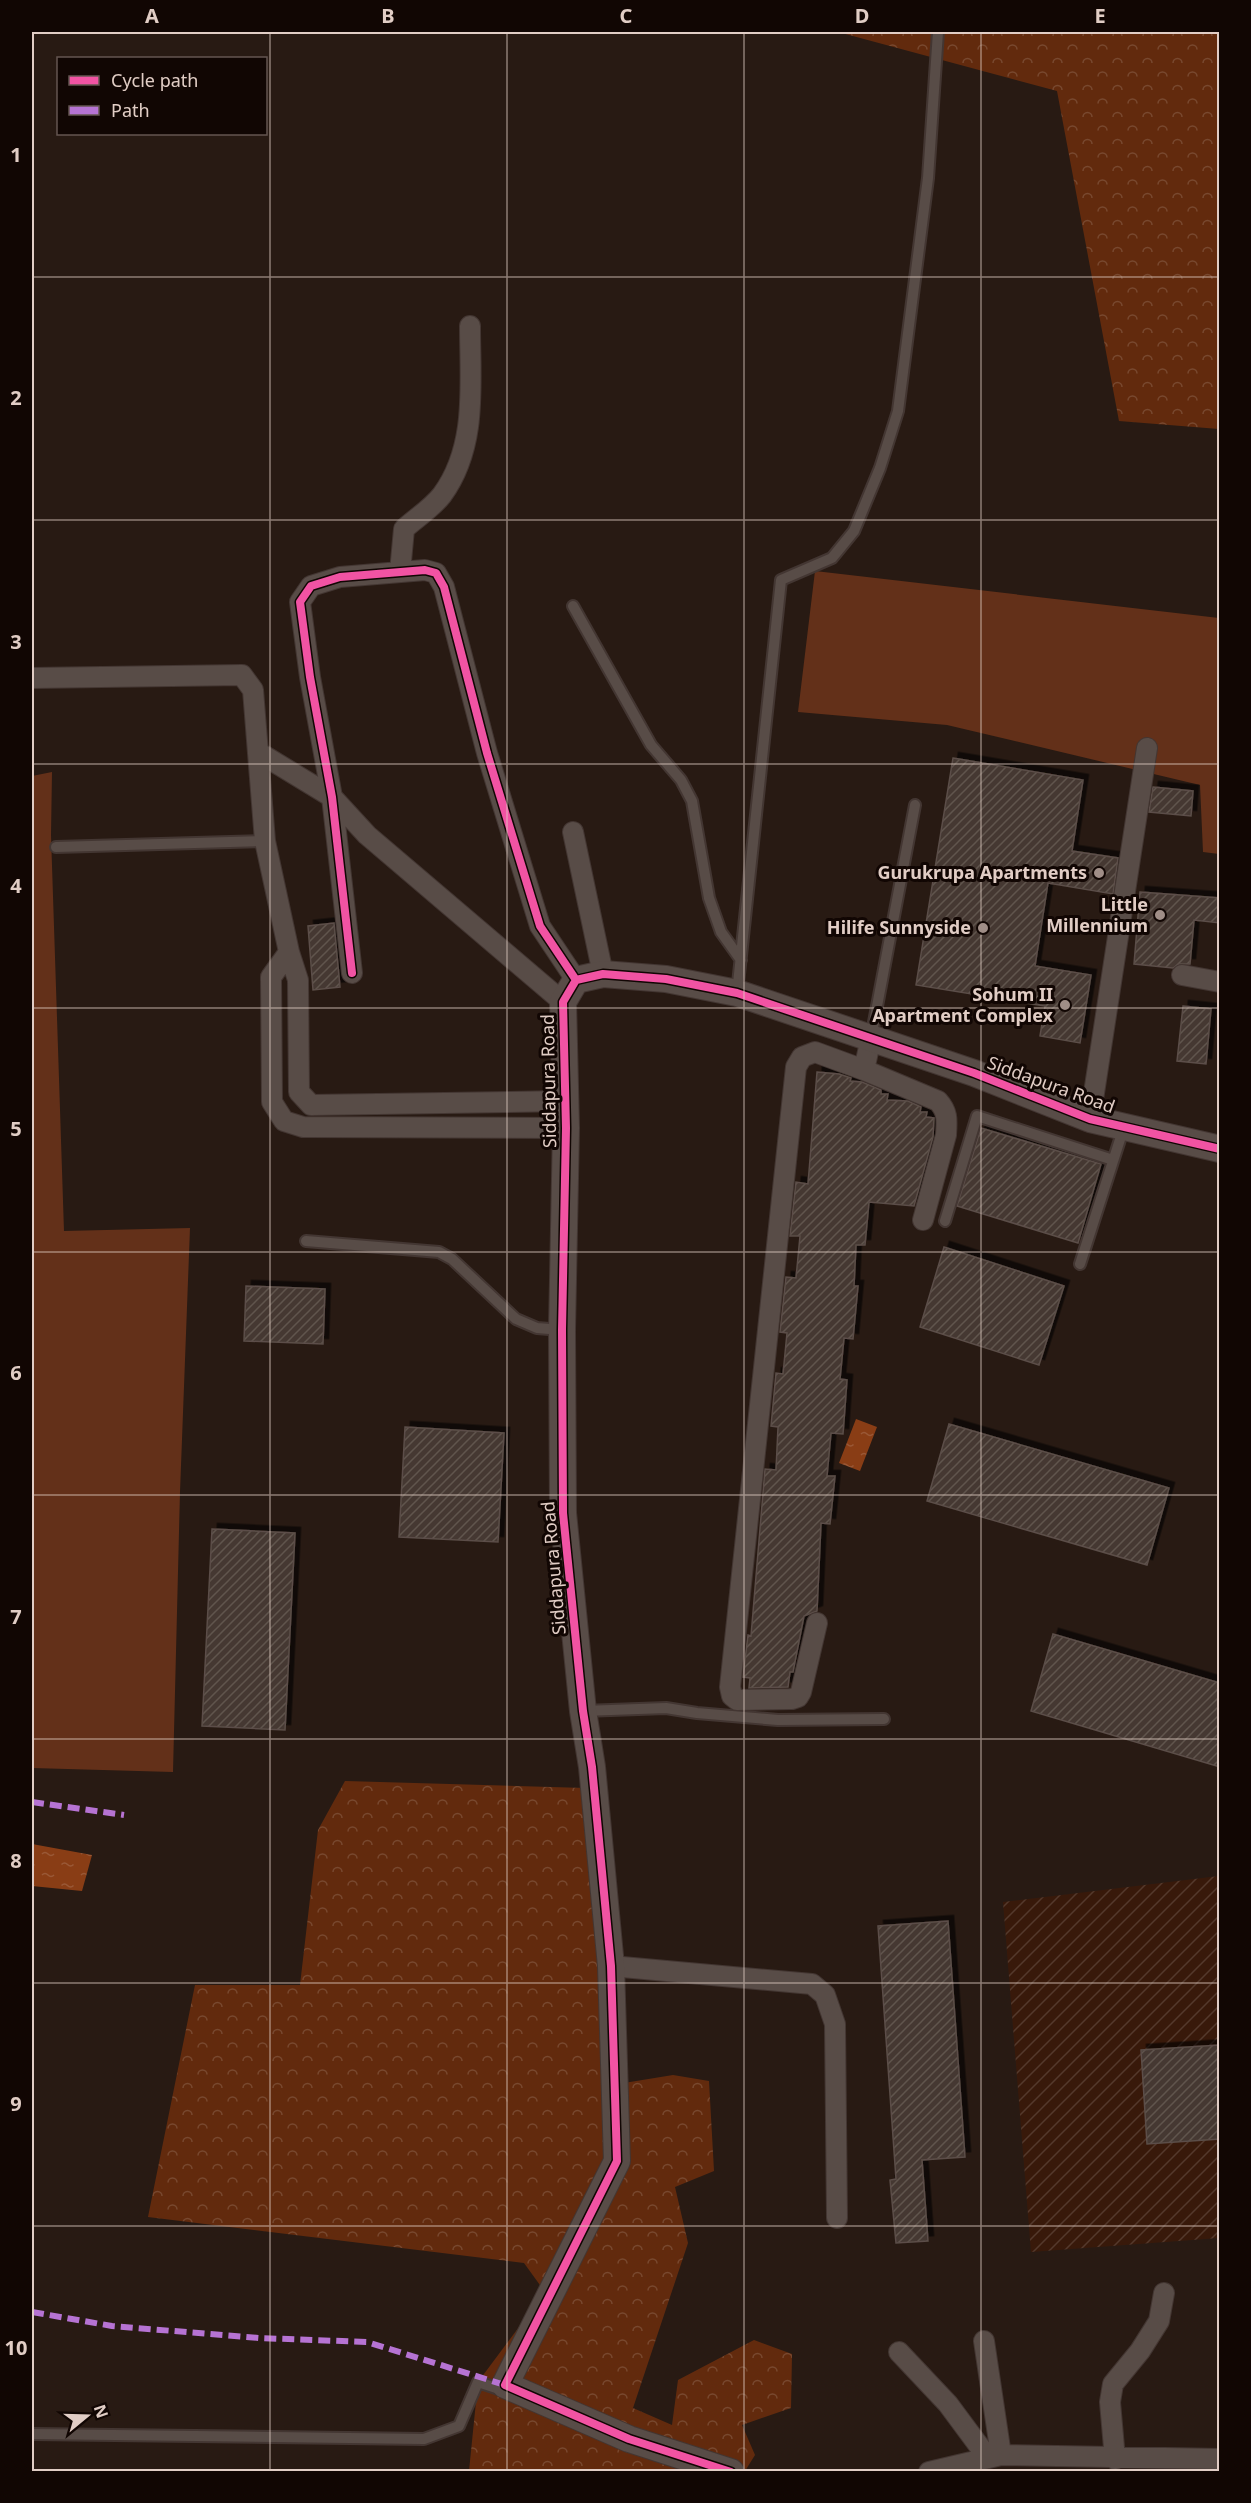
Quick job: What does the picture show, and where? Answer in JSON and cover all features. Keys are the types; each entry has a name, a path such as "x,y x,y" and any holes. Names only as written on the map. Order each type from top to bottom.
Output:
{"street":[{"path":"400,572 404,529 441,496 463,457 471,409 470,326"},
{"path":"352,973 332,797 310,677 300,602 311,586 340,578 425,570 436,573 444,587 487,753 540,926 576,980"},
{"path":"32,678 242,675 253,690 265,841 289,952 298,980 298,1092 311,1105 566,1101"},
{"path":"1090,1119 1147,748"},
{"path":"258,752 332,797 367,835 563,1002"},
{"path":"573,832 603,974"},
{"path":"289,952 271,977 272,1102 284,1121 303,1127 566,1128"},
{"name":"Siddapura Road","path":"509,2386 505,2385 617,2161 611,1966 592,1767 583,1711 563,1513 562,1330 566,1101 563,1002 576,980 603,974 666,979 737,993 974,1073 1090,1119 1220,1149"},
{"path":"1182,975 1220,982"},
{"path":"864,1070 871,1038"},
{"path":"817,1623 798,1697 792,1700 737,1700 732,1696 730,1687 796,1067 802,1057 814,1052 864,1070 938,1101 945,1110 948,1120 946,1135 923,1220"},
{"path":"611,1966 812,1984 825,1995 835,2025 837,2218"},
{"path":"1115,2459 1110,2402 1113,2384 1140,2351 1159,2321 1164,2293"},
{"path":"984,2342 994,2457"},
{"path":"899,2352 994,2457"},
{"path":"509,2386 629,2439 732,2472"},
{"path":"929,2472 994,2457 1220,2459"}],"lane":[{"path":"737,993 781,580 832,558 854,531 880,468 898,411 928,178 938,32"},
{"path":"573,606 651,745 681,780 692,801 709,898 721,932 741,960"},
{"path":"871,1038 915,805"},
{"path":"56,847 265,841"},
{"path":"945,1221 977,1116 1113,1161"},
{"path":"1080,1264 1124,1127"},
{"path":"306,1241 439,1252 452,1258 516,1319 537,1328 562,1330"},
{"path":"583,1711 666,1708 778,1720 885,1719"},
{"path":"32,2434 424,2439 459,2426 478,2382 499,2389 509,2386"}],"shaded area":[{"path":"815,571 1219,618 1219,854 1203,852 1200,785 947,725 798,712"},
{"path":"52,772 51,835 64,1231 190,1228 173,1772 32,1768 32,776"},
{"path":"1219,1876 1219,2238 1031,2252 1003,1902"}],"green space":[{"path":"838,32 1219,32 1219,429 1119,421 1057,91"},
{"path":"345,1781 585,1788 624,2083 673,2075 709,2081 714,2171 675,2187 688,2243 633,2408 672,2425 678,2380 754,2340 792,2354 791,2408 742,2425 755,2455 745,2471 469,2471 478,2382 545,2292 524,2263 148,2217 195,1985 300,1985 318,1830"}],"water":[{"path":"856,1419 877,1427 860,1471 839,1463"},
{"path":"32,1844 92,1855 82,1891 32,1886"}],"building":[{"name":"Hilife Sunnyside","path":"953,758 1083,780 1072,851 1118,858 1113,894 1048,883 1035,966 1091,975 1080,1043 1040,1036 1045,1006 916,985"},
{"path":"1153,787 1193,791 1191,816 1149,812"},
{"path":"1140,892 1220,898 1220,923 1194,920 1190,964 1179,964 1173,968 1134,964"},
{"path":"334,923 340,987 313,990 308,926"},
{"path":"1183,1006 1211,1009 1206,1064 1177,1061"},
{"path":"817,1072 839,1074 851,1078 850,1081 862,1082 881,1090 881,1094 888,1094 887,1100 908,1101 921,1107 920,1112 927,1112 926,1117 934,1118 933,1137 914,1206 869,1202 865,1245 856,1245 854,1286 858,1286 853,1339 844,1338 840,1379 847,1380 843,1434 831,1433 827,1476 835,1476 830,1524 821,1523 817,1611 804,1616 788,1687 749,1688 750,1678 743,1677 748,1635 751,1636 765,1469 776,1470 778,1427 771,1426 776,1373 783,1374 787,1333 780,1332 786,1277 796,1278 800,1236 790,1236 796,1182 808,1184"},
{"path":"981,1128 1101,1164 1078,1243 957,1206"},
{"path":"944,1247 1064,1286 1039,1365 920,1327"},
{"path":"246,1286 325,1289 323,1344 244,1341"},
{"path":"949,1424 1169,1488 1147,1565 927,1501"},
{"path":"405,1427 504,1433 498,1542 399,1537"},
{"path":"212,1529 295,1533 285,1730 202,1726"},
{"path":"1053,1634 1220,1683 1220,1767 1031,1711"},
{"path":"948,1921 965,2157 922,2160 928,2241 896,2243 890,2180 896,2179 878,1926"},
{"path":"1220,2045 1220,2139 1147,2144 1141,2050"}],"marked path":[{"path":"32,1802 124,1815"},
{"path":"32,2312 112,2326 259,2338 367,2342 505,2385"}],"cycle path":[{"path":"352,973 332,797 310,677 300,602 311,586 340,577 425,570 436,573 444,587 487,753 540,926 576,980"},
{"path":"731,2472 629,2439 505,2385 617,2161 611,1966 592,1767 583,1711 563,1513 562,1330 566,1128 563,1002 576,980 603,974 666,979 737,993 974,1073 1090,1119 1220,1149"}],"place":[{"name":"Gurukrupa Apartments","path":"1099,873"},
{"name":"Little Millennium","path":"1160,915"},
{"name":"Hilife Sunnyside","path":"983,928"},
{"name":"Sohum II Apartment Complex","path":"1065,1005"}]}
